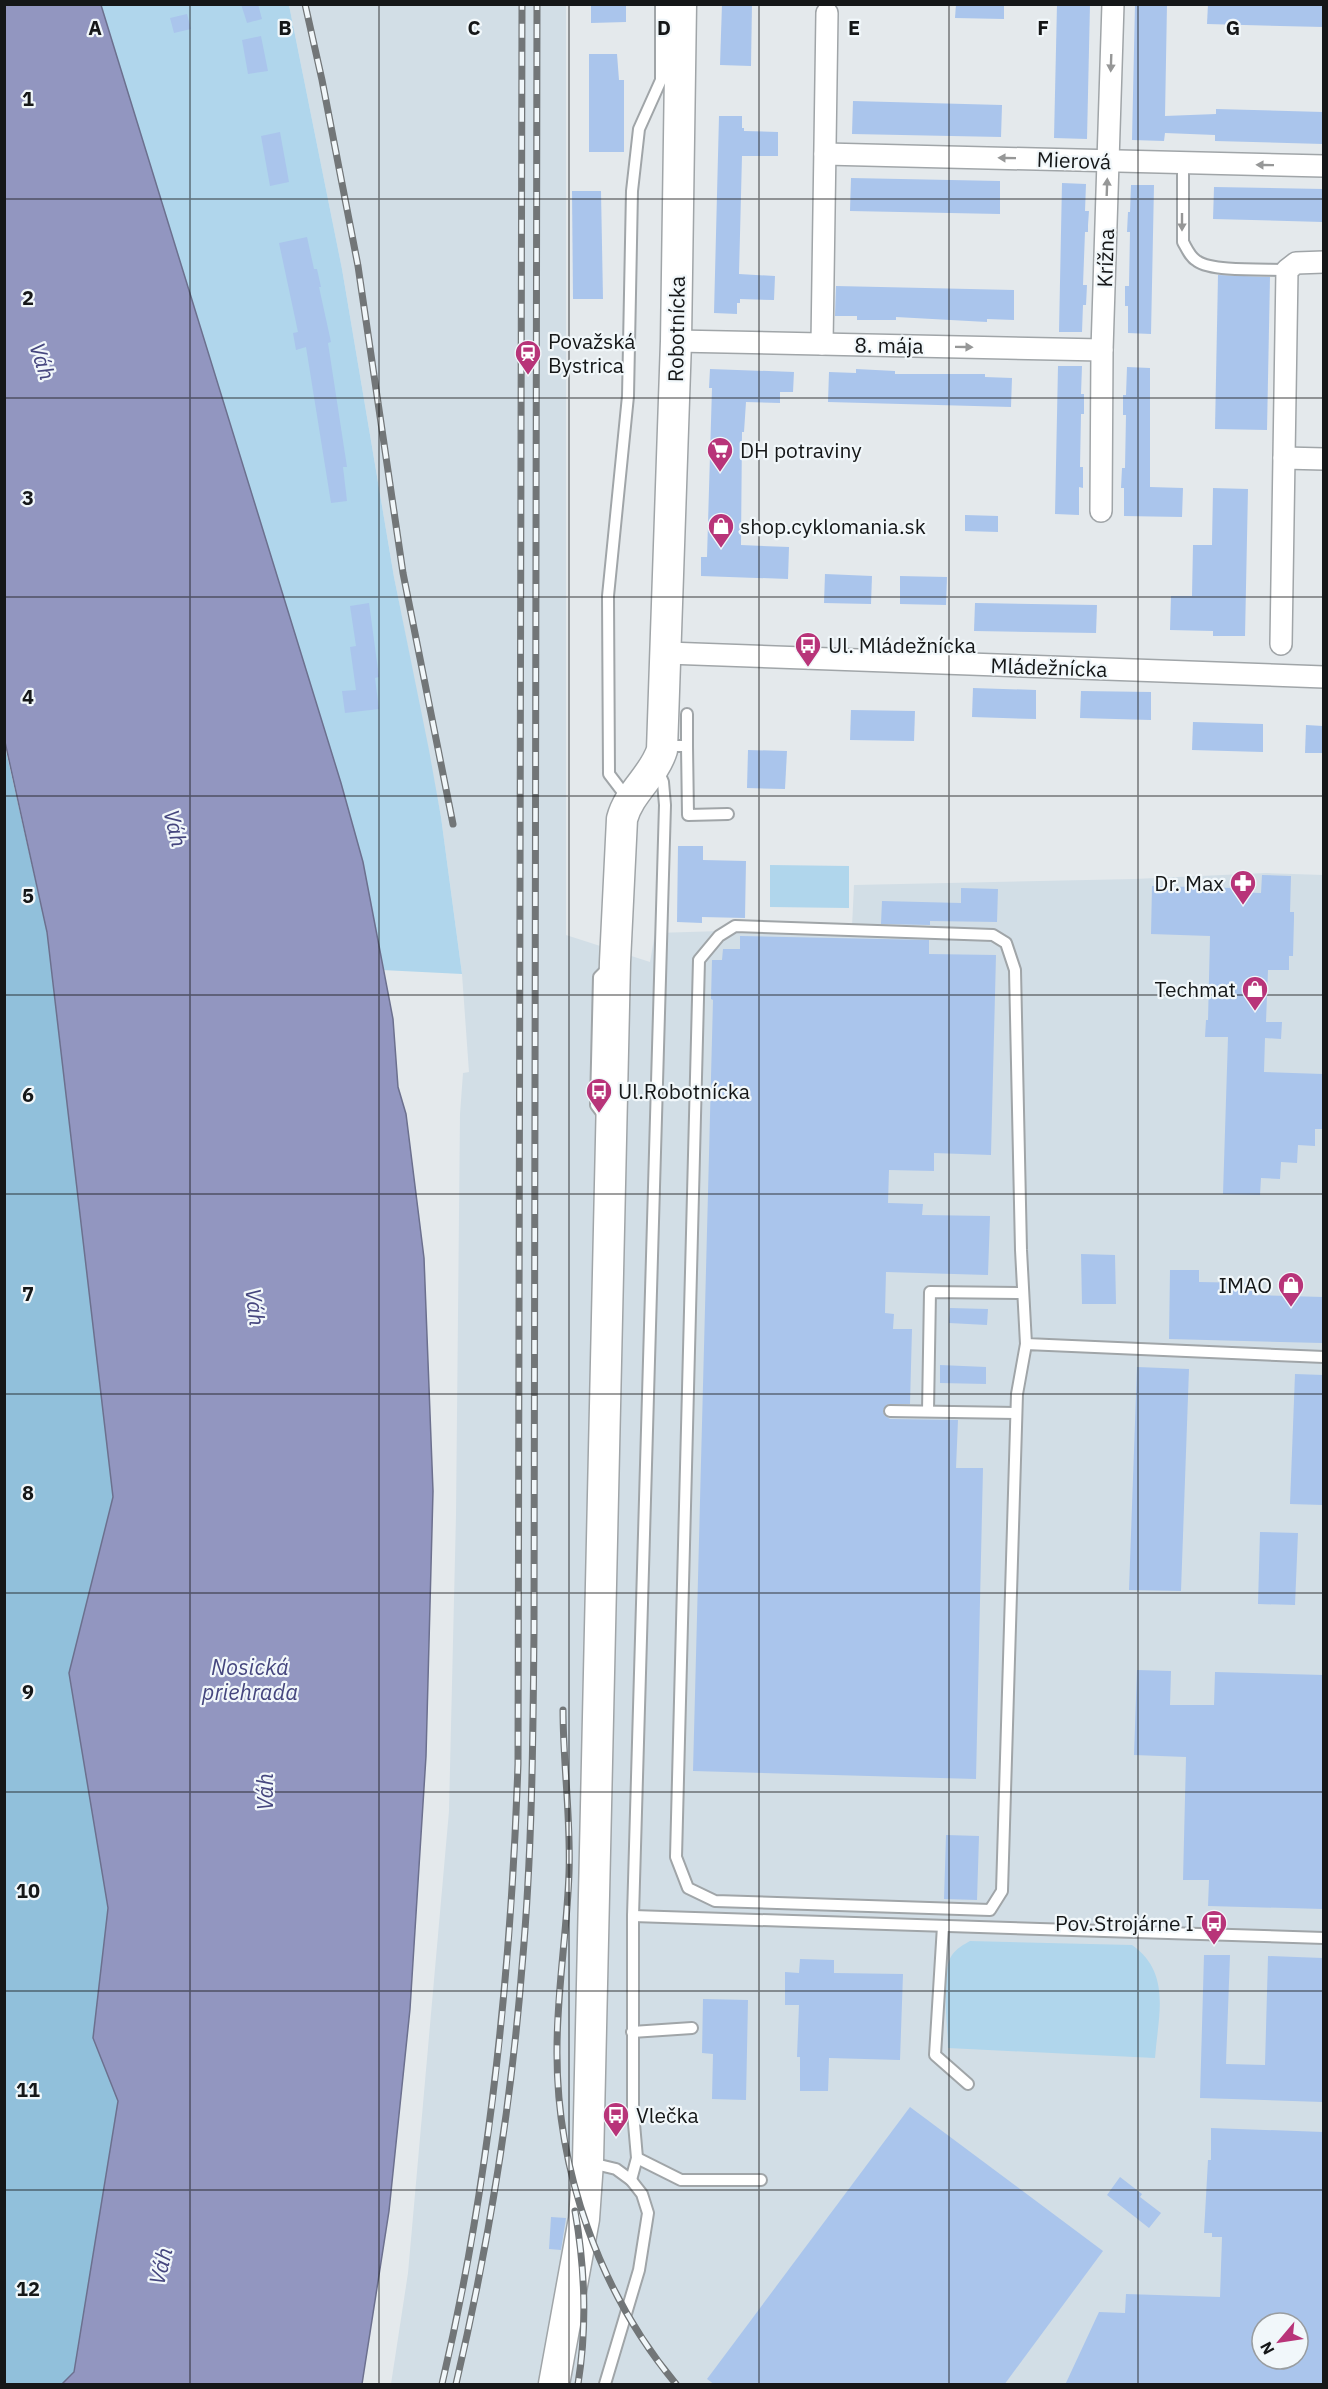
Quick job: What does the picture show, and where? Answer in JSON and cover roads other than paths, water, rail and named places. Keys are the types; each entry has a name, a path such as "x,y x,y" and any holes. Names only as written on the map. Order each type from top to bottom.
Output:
{"street":[{"name":"Robotnícka","path":"668,752 667,653 676,341 670,83 681,4"},
{"name":"Krížna","path":"1101,511 1102,351 1113,4"},
{"path":"822,344 827,13"},
{"name":"Mierová","path":"825,154 1323,166"},
{"path":"1281,644 1287,270 1296,263 1323,262"},
{"name":"8. mája","path":"676,341 1102,351"},
{"path":"1284,458 1323,459"},
{"name":"Mládežnícka","path":"667,653 1323,677"},
{"path":"554,2385 584,2219 588,2162 615,962 622,819 629,801 668,752"}],"lane":[{"path":"629,801 609,774 608,596 628,396 632,191 639,129 670,83 661,4"},
{"path":"1183,163 1183,242 1197,262 1212,267 1287,270"},
{"path":"631,2180 637,2158 633,2112 633,1916 665,805 663,782 668,752 687,714"},
{"path":"668,752 688,815 728,814"},
{"path":"735,926 993,935 1006,943 1016,969 1026,1344 1016,1413 1002,1892 990,1910 715,1900 688,1888 676,1857 699,960 719,936 735,926"},
{"path":"928,1412 930,1292 1023,1293"},
{"path":"1026,1344 1323,1357"},
{"path":"890,1411 1016,1413"},
{"path":"633,1916 1323,1938"},
{"path":"943,1926 935,2055 968,2084"},
{"path":"632,2032 692,2028"},
{"path":"637,2158 681,2180 760,2181"},
{"path":"588,2162 616,2169 631,2180 642,2194 648,2213 639,2270 605,2385"}],"water":[{"name":"Nosická priehrada","path":"4,5 101,5 341,783 363,862 393,1019 398,1087 406,1114 424,1258 433,1491 426,1756 410,2009 389,2211 362,2384 62,2384 74,2372 118,2101 93,2038 108,1908 69,1673 113,1497 47,932 5,742"}],"railway":[{"path":"305,4 358,266 403,573 453,824"},
{"path":"442,2384 473,2231 495,2076 510,1921 518,1764 522,4"},
{"path":"456,2384 488,2229 512,2072 528,1883 531,1799 534,1631 537,4"},
{"path":"563,1710 569,1873 557,2049 564,2139 587,2227 604,2269 625,2310 649,2348 676,2384"},
{"path":"575,2211 584,2298 583,2341 578,2384"}],"place":[{"name":"Považská Bystrica","path":"528,376"},
{"name":"DH potraviny","path":"720,473"},
{"name":"shop.cyklomania.sk","path":"721,549"},
{"name":"Ul. Mládežnícka","path":"808,668"},
{"name":"Dr. Max","path":"1243,906"},
{"name":"Techmat","path":"1255,1012"},
{"name":"Ul.Robotnícka","path":"599,1114"},
{"name":"IMAO","path":"1291,1308"},
{"name":"Pov.Strojárne I","path":"1214,1946"},
{"name":"Vlečka","path":"616,2138"}],"water label":[{"name":"Váh","path":"43,361"},
{"name":"Váh","path":"176,828"},
{"name":"Váh","path":"256,1307"},
{"name":"Váh","path":"264,1792"},
{"name":"Váh","path":"160,2266"}]}
